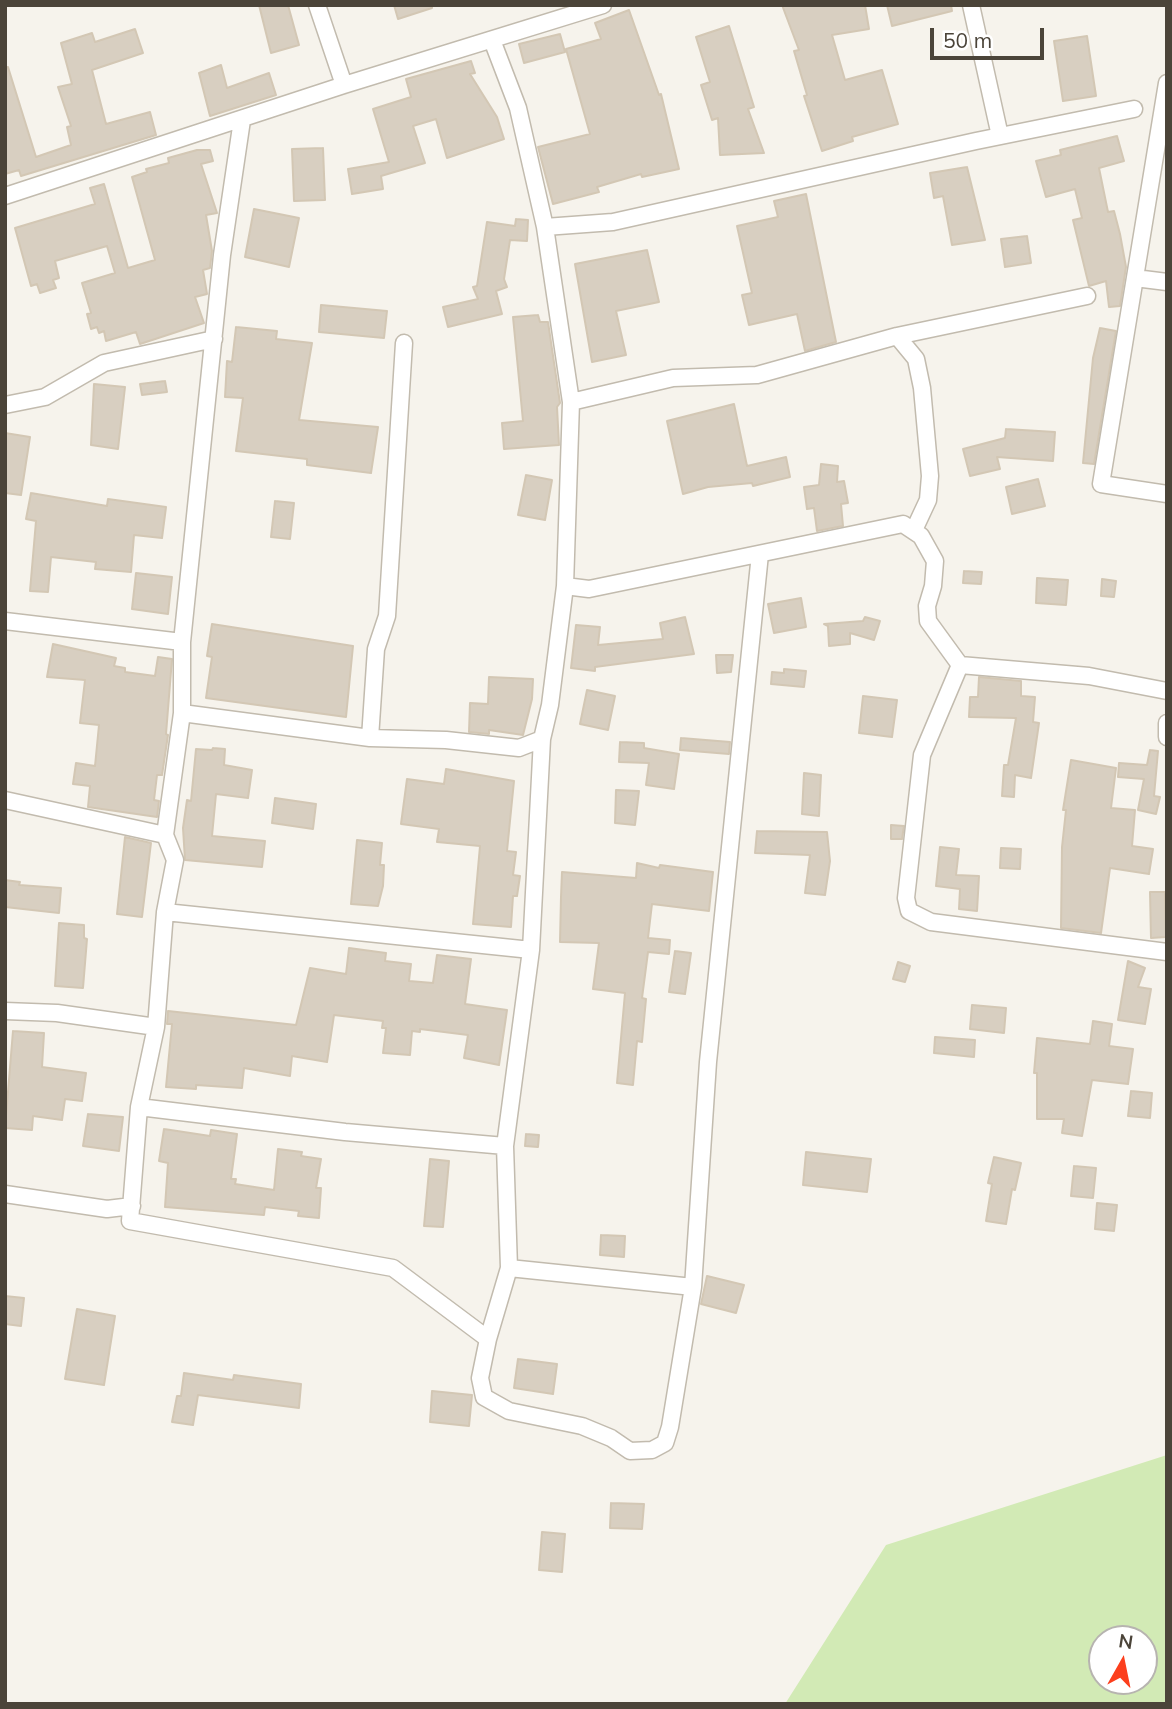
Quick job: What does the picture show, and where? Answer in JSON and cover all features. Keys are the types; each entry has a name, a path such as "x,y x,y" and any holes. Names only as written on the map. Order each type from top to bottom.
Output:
{"street":[{"path":"317,5 344,85"},
{"path":"5,196 344,85 603,5"},
{"path":"971,5 1000,136"},
{"path":"492,40 518,108 545,227 571,401 565,586 550,705 542,738 531,950 505,1146 509,1268 488,1339 480,1378 484,1397 509,1411 582,1426 611,1438 630,1451 652,1450 665,1443 693,1287 709,1048 760,554"},
{"path":"1167,83 1101,484 1167,494"},
{"path":"545,227 613,222 1000,136 1134,110"},
{"path":"243,120 222,255 182,642 182,713 165,835 176,860 165,912 156,1027 139,1107 130,1221 393,1268 488,1339"},
{"path":"1135,278 1167,282"},
{"path":"571,401 673,378 757,374 897,336 1087,296"},
{"path":"897,336 916,359 922,388 930,476 928,500 914,530"},
{"path":"5,405 45,397 104,363 214,339"},
{"path":"370,738 376,649 387,616 404,343"},
{"path":"565,586 589,589 903,524 921,536 935,561 933,586 927,606 928,621 960,665 1089,676 1167,691"},
{"path":"5,621 182,642"},
{"path":"960,665 922,755 906,898 909,911 931,922 1167,952"},
{"path":"182,713 370,738 446,740 519,748 542,738"},
{"path":"1167,723 1167,737"},
{"path":"5,800 165,835"},
{"path":"165,912 531,950"},
{"path":"5,1011 57,1013 156,1027"},
{"path":"139,1107 345,1132 505,1146"},
{"path":"5,1194 107,1209 132,1206"},
{"path":"509,1268 693,1287"}],"green space":[{"path":"1167,1455 1167,1704 785,1704 886,1545"}],"building":[{"path":"259,5 288,5 299,45 271,53"},
{"path":"394,5 432,5 432,8 398,19"},
{"path":"782,5 865,5 869,29 832,35 845,80 882,70 898,124 852,137 853,141 822,151 804,96 807,95 794,51 799,50"},
{"path":"887,5 951,5 952,11 892,26"},
{"path":"629,10 659,95 661,94 679,169 642,177 641,174 597,187 599,192 553,204 538,147 590,134 566,49 601,39 595,23"},
{"path":"729,26 754,107 748,109 764,153 720,155 718,118 712,120 701,85 710,82 696,37"},
{"path":"135,29 143,53 92,70 106,124 150,112 156,135 21,176 19,170 5,174 5,68 8,67 36,157 71,145 67,127 71,126 58,87 72,84 61,43 92,33 95,42"},
{"path":"560,34 565,52 524,63 519,44"},
{"path":"1087,36 1096,96 1063,101 1054,41"},
{"path":"471,61 475,73 470,74 497,117 504,139 447,158 436,119 413,126 425,163 381,176 383,189 352,194 348,169 389,162 373,109 411,97 406,79"},
{"path":"221,65 227,88 269,73 276,95 210,116 199,73"},
{"path":"1117,136 1124,161 1099,168 1108,212 1114,211 1126,267 1120,306 1109,307 1106,281 1089,286 1073,220 1082,218 1075,189 1046,197 1036,161 1061,155 1060,150"},
{"path":"323,148 325,200 294,201 292,149"},
{"path":"197,150 210,150 213,161 201,164 217,213 206,215 212,251 210,268 203,270 207,294 195,297 204,323 140,344 136,332 106,341 104,331 99,333 97,327 91,329 87,314 91,313 82,283 115,273 107,246 55,261 59,278 53,280 56,288 40,293 37,284 31,286 15,228 95,204 90,188 104,184 128,268 155,260 132,177 147,172 146,169 169,163 168,158"},
{"path":"967,167 985,240 952,245 943,196 934,198 930,173"},
{"path":"806,194 836,342 805,351 797,314 749,325 742,295 752,293 737,226 778,217 774,201"},
{"path":"254,209 299,218 289,267 245,257"},
{"path":"516,219 528,220 527,241 510,240 504,279 507,287 496,291 502,314 448,327 443,307 478,299 473,287 477,286 487,222 515,226"},
{"path":"1027,236 1031,263 1005,267 1001,239"},
{"path":"647,250 659,302 616,311 626,355 592,362 575,264"},
{"path":"321,305 387,311 384,338 319,332"},
{"path":"538,315 540,322 548,322 560,403 557,407 559,445 504,449 502,423 523,421 513,317"},
{"path":"236,327 277,331 276,339 312,343 299,420 378,427 371,473 307,465 307,459 236,451 243,398 225,397 227,361 232,362"},
{"path":"1100,328 1116,331 1094,464 1083,463 1093,358"},
{"path":"165,381 167,392 142,395 140,384"},
{"path":"94,384 125,387 118,449 91,445"},
{"path":"734,404 747,466 786,457 790,477 753,486 752,483 708,487 683,494 667,421"},
{"path":"1006,429 1055,432 1053,461 997,457 1000,469 970,476 963,449 1005,438"},
{"path":"5,433 30,437 21,495 5,493"},
{"path":"821,464 838,466 837,482 844,481 848,503 841,504 843,526 817,531 814,508 807,509 804,487 819,485"},
{"path":"526,475 552,480 545,520 518,515"},
{"path":"1038,479 1045,506 1012,514 1006,487"},
{"path":"31,493 107,506 108,499 166,507 162,538 134,535 131,572 95,569 96,562 51,557 48,592 30,591 36,521 26,519"},
{"path":"275,501 294,503 290,539 271,537"},
{"path":"964,571 982,572 981,584 963,583"},
{"path":"136,573 172,577 168,614 132,609"},
{"path":"1037,578 1068,580 1066,605 1036,603"},
{"path":"1102,579 1116,581 1114,597 1101,596"},
{"path":"801,598 806,627 774,633 768,604"},
{"path":"685,617 694,654 595,667 595,671 571,668 576,625 600,627 598,645 663,639 660,623"},
{"path":"865,617 880,621 874,640 850,633 850,644 829,646 828,626 824,624 863,621"},
{"path":"212,624 353,646 346,717 206,698 212,657 207,656"},
{"path":"53,644 116,658 114,666 125,668 125,672 155,676 158,657 172,659 168,735 162,775 157,775 154,800 159,801 157,817 88,807 90,786 73,784 76,763 95,766 99,725 80,723 85,680 47,677"},
{"path":"716,655 733,655 731,672 717,673"},
{"path":"784,669 806,671 804,687 771,684 772,672 784,673"},
{"path":"489,677 533,679 532,699 523,735 489,730 489,734 469,732 470,703 488,704"},
{"path":"979,677 1021,681 1021,696 1035,697 1033,722 1039,723 1031,778 1015,775 1014,797 1002,796 1004,765 1008,765 1016,718 969,717 970,697 978,697"},
{"path":"587,690 615,696 608,730 580,724"},
{"path":"863,696 897,700 892,737 859,733"},
{"path":"681,738 730,742 729,754 680,750"},
{"path":"620,742 644,743 644,748 679,754 674,789 646,785 649,763 619,762"},
{"path":"196,749 225,749 224,765 252,770 248,798 216,794 212,836 265,841 262,867 185,860 183,828 187,800 191,801"},
{"path":"1150,750 1158,751 1154,796 1160,797 1156,814 1138,810 1144,779 1118,777 1119,763 1147,765"},
{"path":"1071,760 1116,768 1111,808 1135,810 1132,846 1153,849 1149,874 1110,868 1101,933 1061,928 1062,847 1066,810 1063,810"},
{"path":"446,769 514,781 507,851 516,852 513,875 520,876 517,896 513,896 511,927 473,924 480,846 437,842 439,829 401,824 407,779 444,784"},
{"path":"804,773 821,775 819,816 802,814"},
{"path":"616,790 639,791 635,825 615,823"},
{"path":"275,798 316,804 313,829 272,823"},
{"path":"891,825 904,826 902,839 891,839"},
{"path":"757,831 827,832 830,861 825,895 805,893 810,855 755,853"},
{"path":"125,837 151,843 142,917 117,914"},
{"path":"357,840 382,843 380,865 384,865 383,886 378,906 351,904"},
{"path":"940,847 959,849 956,875 979,876 977,911 959,909 960,889 936,886"},
{"path":"1001,848 1021,849 1020,869 1000,868"},
{"path":"637,863 659,868 660,865 713,872 709,911 652,904 648,938 670,940 669,954 648,952 642,998 646,999 642,1042 637,1041 633,1085 617,1083 625,993 593,989 599,943 560,942 562,872 636,878"},
{"path":"5,880 20,882 19,885 61,888 59,913 5,907"},
{"path":"1150,892 1165,892 1166,937 1151,938"},
{"path":"59,923 84,925 84,938 87,939 83,988 55,986"},
{"path":"349,948 386,953 385,961 411,964 409,981 433,983 437,955 471,959 465,1004 507,1010 499,1065 464,1058 468,1035 420,1029 420,1032 412,1031 410,1055 383,1053 386,1028 382,1028 383,1021 334,1015 327,1062 292,1056 290,1076 244,1068 242,1088 196,1085 196,1089 166,1087 172,1024 167,1024 168,1011 296,1025 310,968 346,974"},
{"path":"675,951 691,953 685,994 669,992"},
{"path":"1128,961 1145,968 1138,987 1151,989 1145,1024 1118,1020"},
{"path":"898,962 910,966 905,982 893,979"},
{"path":"972,1005 1006,1008 1004,1033 970,1029"},
{"path":"1093,1021 1112,1024 1109,1046 1133,1049 1128,1084 1092,1080 1082,1136 1062,1133 1064,1119 1037,1119 1037,1073 1034,1073 1037,1038 1090,1044"},
{"path":"13,1031 44,1033 42,1067 86,1073 82,1101 65,1099 62,1120 33,1116 32,1130 5,1128"},
{"path":"935,1037 975,1040 974,1057 934,1053"},
{"path":"1131,1091 1152,1093 1150,1118 1128,1116"},
{"path":"88,1114 123,1117 119,1151 83,1146"},
{"path":"164,1129 210,1136 211,1130 237,1134 231,1179 236,1179 235,1184 274,1190 278,1149 302,1152 301,1156 321,1159 316,1188 321,1188 319,1218 298,1216 299,1211 265,1207 264,1215 165,1207 168,1163 159,1161"},
{"path":"526,1134 539,1135 538,1147 525,1146"},
{"path":"806,1152 871,1159 867,1192 803,1185"},
{"path":"994,1157 1021,1163 1015,1190 1012,1189 1006,1224 986,1221 992,1184 988,1183"},
{"path":"430,1159 449,1161 443,1227 424,1226"},
{"path":"1074,1166 1096,1168 1093,1198 1071,1196"},
{"path":"1097,1203 1117,1205 1114,1231 1095,1229"},
{"path":"601,1235 625,1236 624,1257 600,1255"},
{"path":"707,1276 744,1285 736,1313 701,1304"},
{"path":"5,1296 24,1298 21,1326 5,1324"},
{"path":"77,1309 115,1316 104,1385 65,1379"},
{"path":"518,1359 557,1364 553,1394 514,1388"},
{"path":"184,1373 233,1380 234,1375 301,1384 299,1408 198,1395 193,1425 172,1422 177,1396 181,1396"},
{"path":"432,1391 472,1395 469,1426 430,1422"},
{"path":"611,1503 644,1504 642,1529 610,1528"},
{"path":"542,1532 565,1534 562,1572 539,1570"}]}
